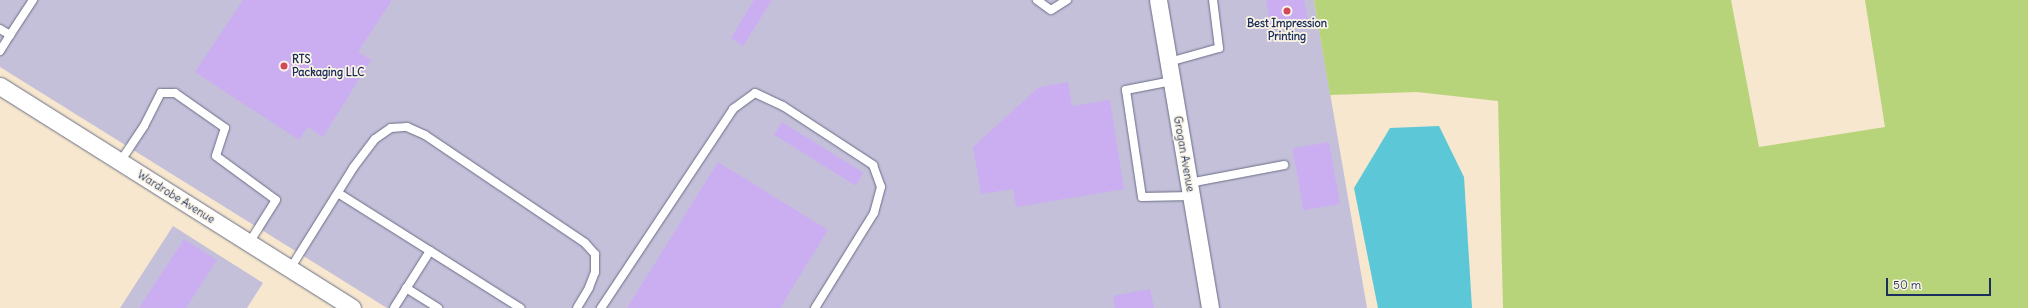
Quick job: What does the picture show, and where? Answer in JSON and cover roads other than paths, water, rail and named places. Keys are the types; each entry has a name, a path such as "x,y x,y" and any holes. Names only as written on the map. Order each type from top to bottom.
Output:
{"street":[{"name":"Grogan Avenue","path":"1158,0 1210,308"},
{"name":"Wardrobe Avenue","path":"0,86 352,308"}],"lane":[{"path":"0,50 33,0"},
{"path":"1037,0 1051,10 1067,0"},
{"path":"1169,62 1220,48 1213,0"},
{"path":"0,29 10,35"},
{"path":"1172,81 1126,90 1142,198 1190,190 1284,165"},
{"path":"120,162 144,126 161,93 175,93 226,128 216,156 230,168 276,200 249,243"},
{"path":"601,308 732,109 755,93 783,106 873,165 881,187 874,213 815,308"},
{"path":"290,269 353,168 375,139 391,128 407,127 425,135 585,243 595,254 595,272 589,288 577,308"},
{"path":"338,193 520,308"},
{"path":"394,308 430,251"},
{"path":"406,288 438,308"}],"water":[{"path":"1439,126 1464,177 1472,308 1378,308 1354,188 1390,128"}],"place":[{"name":"Best Impression Printing","path":"1287,11"},
{"name":"RTS Packaging LLC","path":"284,66"}]}
